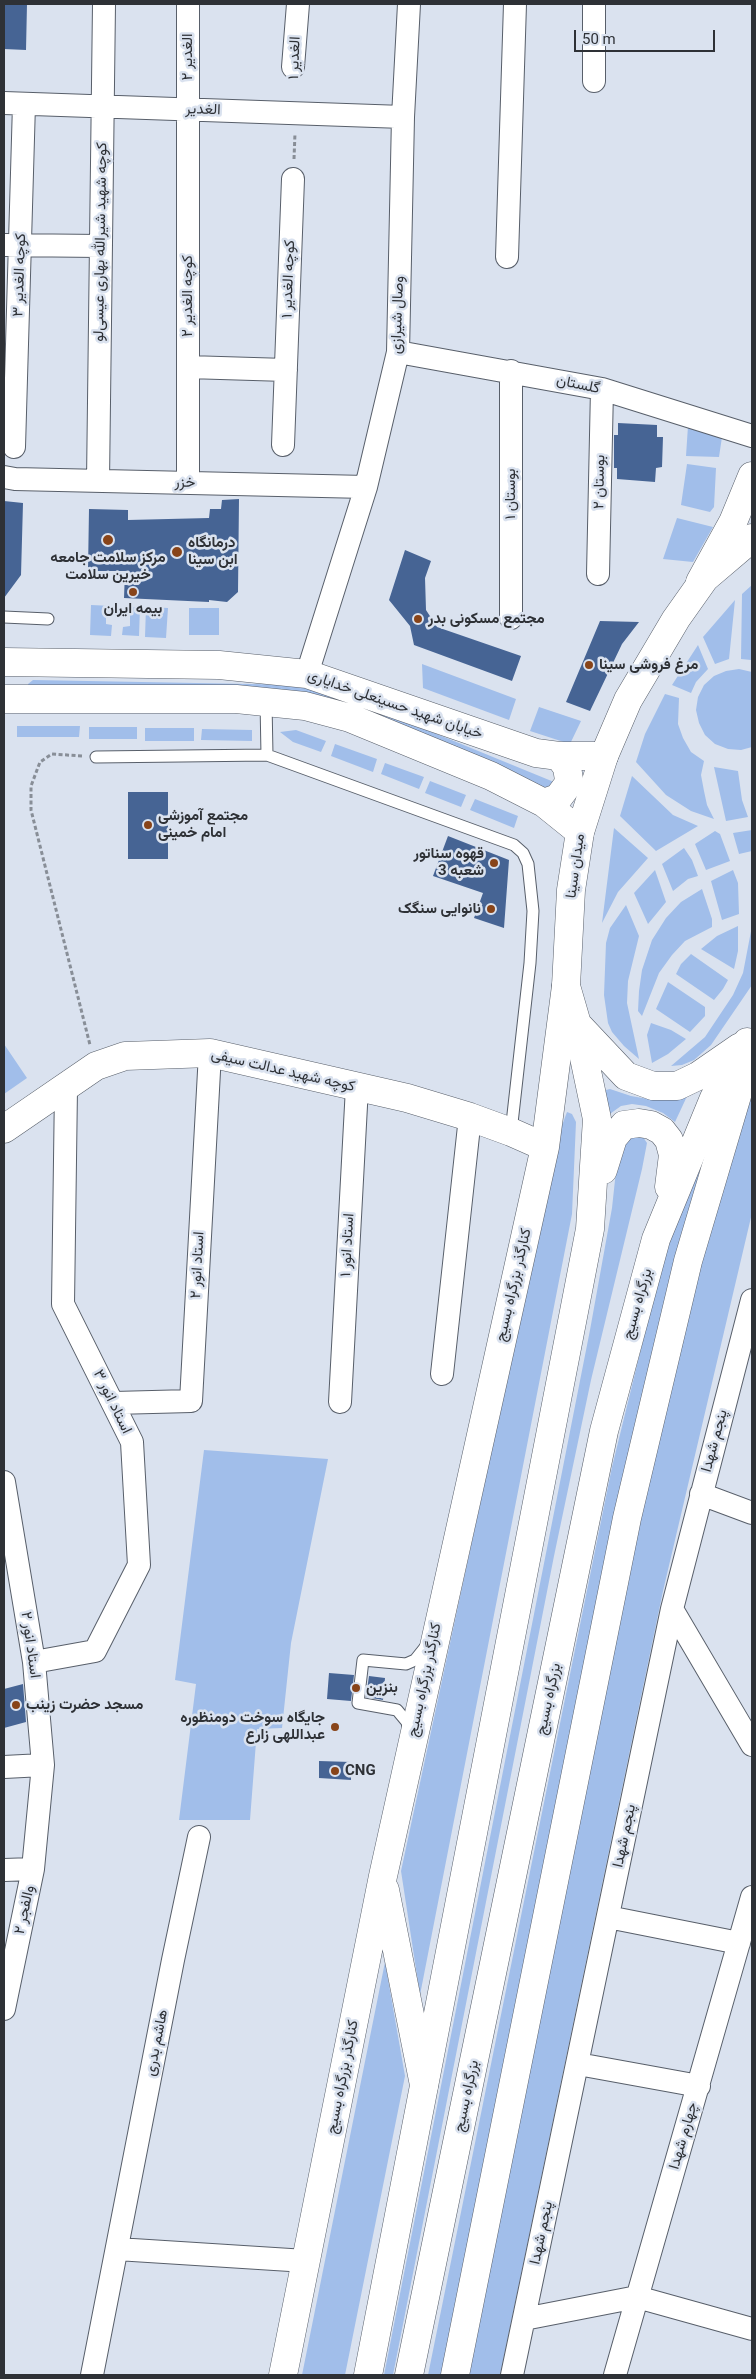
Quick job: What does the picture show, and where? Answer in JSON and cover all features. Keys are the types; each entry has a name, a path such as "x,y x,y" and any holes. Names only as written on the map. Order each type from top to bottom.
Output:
{"main road":[{"path":"686,605 733,522 752,476"},
{"name":"میدان سینا","path":"750,543 706,578 686,605 628,700 604,756 580,832 571,890 566,986 577,1024 626,1076 653,1086 677,1086 698,1076 750,1040"},
{"name":"خیابان شهید حسینعلی خدایاری","path":"4,662 219,665 307,674 536,753 559,756 604,756"},
{"name":"خیابان شهید حسینعلی خدایاری","path":"4,699 236,699 305,706 350,718 491,776 544,803 580,832"},
{"path":"544,803 558,798 569,780 567,767 559,756"},
{"name":"کنارگذر بزرگراه بسیج","path":"283,2375 383,1876 434,1636 544,1147 566,986"},
{"path":"577,1024 597,1119 590,1229"},
{"path":"455,2375 627,1518 688,1261 750,1040"},
{"name":"بزرگراه بسیج","path":"409,2375 602,1441 656,1240 714,1098 750,1040"},
{"name":"کوچه شهید عدالت سیفی","path":"4,1129 96,1066 125,1056 210,1053 407,1098 470,1117 511,1132 544,1147"},
{"path":"368,2375 590,1229 607,1153 613,1138 624,1125 639,1123 651,1125 666,1136 673,1154 670,1184 656,1240"},
{"path":"383,1876 424,2085"}],"street":[{"name":"کوچه شهید شیرالله بهاری عیسی‌لو","path":"98,481 104,4"},
{"name":"۲ الغدیر","path":"188,4 188,110"},
{"name":"الغدیر ۱","path":"293,67 298,4"},
{"name":"وصال شیرازی","path":"307,674 366,487 398,352 403,116 409,4"},
{"path":"507,257 515,4"},
{"path":"594,4 594,81"},
{"name":"الغدیر","path":"14,104 403,116"},
{"name":"کوچه الغدیر ۳","path":"14,104 12,245 14,447"},
{"name":"کوچه الغدیر ۲","path":"188,110 188,483"},
{"name":"کوچه الغدیر ۱","path":"283,445 293,180"},
{"path":"12,245 101,246"},
{"name":"گلستان","path":"398,352 602,389 752,436"},
{"path":"188,367 286,370"},
{"name":"بوستان ۱","path":"511,371 511,618"},
{"name":"بوستان ۲","path":"598,574 602,389"},
{"name":"خزر","path":"4,477 366,487"},
{"name":"استاد انور ۲","path":"114,1404 191,1402 210,1053"},
{"name":"استاد انور ۳","path":"34,1662 95,1651 139,1565 132,1442 63,1304 66,1088"},
{"name":"استاد انور ۱","path":"340,1402 357,1088"},
{"path":"442,1374 470,1117"},
{"name":"پنجم شهدا","path":"512,2375 672,1608 752,1300"},
{"name":"استاد انور ۲","path":"4,1482 34,1662 43,1765 33,1869"},
{"path":"701,1494 752,1514"},
{"path":"672,1608 752,1745"},
{"path":"4,1767 43,1765"},
{"name":"هاشم بدری","path":"92,2375 199,1837"},
{"path":"4,1870 33,1869"},
{"name":"والفجر ۲","path":"4,2009 33,1869"},
{"name":"چهارم شهدا","path":"615,2375 698,2086 745,1936 752,1897"},
{"path":"608,1917 745,1936"},
{"path":"578,2064 698,2086"},
{"path":"117,2249 306,2261"},
{"path":"524,2319 637,2297 752,2329"}],"lane":[{"path":"4,617 48,618"},
{"path":"266,702 267,755"},
{"path":"96,757 267,755 514,845 523,853 528,864 533,912 530,963 511,1132"},
{"path":"411,1747 407,1722 398,1710 358,1703 363,1660 406,1664 415,1660 434,1636"}],"path":[{"path":"293,180 295,113"},
{"path":"96,757 52,754 40,762 31,786 31,810 96,1066"}],"shaded area":[{"path":"688,426 722,437 719,457 686,456"},
{"path":"687,464 716,468 714,507 710,512 681,505"},
{"path":"677,518 713,527 693,562 663,559"},
{"path":"752,585 751,660 741,659 742,594"},
{"path":"735,600 729,659 715,664 703,637"},
{"path":"91,605 113,606 113,614 106,614 106,624 112,625 111,636 90,635"},
{"path":"125,607 140,607 139,636 122,635 123,627 130,626 130,613 124,613"},
{"path":"146,607 168,608 166,638 145,637"},
{"path":"189,608 219,608 219,635 189,635"},
{"path":"698,645 708,669 696,682 691,693 672,685"},
{"path":"422,664 516,699 509,720 423,688"},
{"path":"739,669 752,672 752,747 741,750 728,749 715,744 705,735 699,723 696,710 698,697 704,685 714,676 726,671"},
{"path":"33,680 304,685 383,712 554,782 551,790 542,788 378,722 30,691 28,684"},
{"path":"665,694 679,698 678,724 683,738 691,752 704,761 701,775 707,805 714,819 691,811 666,795 636,762 645,734"},
{"path":"539,707 581,721 570,744 530,731"},
{"path":"17,726 80,726 79,737 17,737"},
{"path":"89,727 137,727 137,739 89,739"},
{"path":"145,728 194,728 194,741 145,741"},
{"path":"202,729 252,730 252,741 201,740"},
{"path":"296,730 326,741 321,752 293,742 280,732"},
{"path":"335,744 377,759 373,772 331,756"},
{"path":"385,763 424,777 419,789 381,774"},
{"path":"714,767 738,771 742,800 748,817 726,821"},
{"path":"632,776 673,815 698,826 656,851 620,816"},
{"path":"430,781 466,795 461,807 425,793"},
{"path":"475,799 518,816 514,828 470,810"},
{"path":"614,828 648,858 618,892 602,923"},
{"path":"752,830 752,851 739,854 733,833"},
{"path":"715,831 720,834 730,861 706,870 695,844"},
{"path":"684,848 692,860 698,876 688,879 673,891 662,864"},
{"path":"655,870 666,902 648,924 634,893"},
{"path":"733,870 738,883 739,914 722,920 711,881"},
{"path":"702,889 712,919 712,927 685,941 672,955 659,973 642,1016 638,1011 639,991 642,970 652,940 666,918 681,902"},
{"path":"626,905 639,936 628,981 627,1003 639,1059 612,1032 608,1023 604,995 606,943 610,928"},
{"path":"738,926 738,951 734,969 701,949 717,936"},
{"path":"752,926 752,985 711,1045 694,1060 682,1065 671,1066 705,1037 733,995 743,973"},
{"path":"691,954 728,980 714,1000 676,974 681,964"},
{"path":"668,982 705,1007 705,1016 690,1032 656,1009"},
{"path":"651,1023 671,1030 686,1039 668,1054 652,1063 647,1035"},
{"path":"4,1044 27,1078 4,1094"},
{"path":"752,1078 752,1213 663,1591 500,2375 465,2375 588,1759 689,1294"},
{"path":"610,1089 648,1099 670,1098 689,1092 675,1122 663,1113 646,1106 632,1104 621,1106 607,1116 603,1100 606,1090"},
{"path":"567,1112 572,1114 576,1122 572,1214 420,1995 401,1871 561,1128"},
{"path":"720,1113 445,2375 428,2375 612,1467 668,1239"},
{"path":"641,1134 647,1143 642,1169 591,1380 554,1556 393,2375 384,2375 590,1330 612,1208 619,1143"},
{"path":"204,1450 328,1459 291,1643 282,1728 257,1729 250,1820 179,1820 196,1684 175,1680"},
{"path":"385,1962 405,2076 345,2375 302,2375"}],"building":[{"path":"4,4 27,4 26,50 4,49"},
{"path":"618,423 657,425 657,437 663,437 662,467 656,468 655,482 617,479 617,468 614,468 614,435 618,435"},
{"path":"239,499 238,592 227,602 124,598 125,571 88,571 89,509 128,510 128,520 209,518 210,509 221,509 222,500"},
{"path":"4,501 23,503 21,575 4,598"},
{"name":"مجتمع مسکونی بدر","path":"405,550 431,561 425,578 426,610 437,627 521,656 512,681 414,645 410,626 389,600"},
{"path":"600,621 639,622 622,644 590,711 566,702"},
{"name":"مجتمع آموزشی امام خمینی","path":"128,792 168,792 168,859 128,859"},
{"path":"448,836 509,860 504,928 474,918 483,893 433,876"},
{"path":"329,1673 354,1675 351,1701 327,1699"},
{"path":"369,1676 385,1678 383,1700 366,1697"},
{"name":"مسجد حضرت زینب","path":"23,1684 26,1722 4,1728 4,1689"},
{"name":"CNG","path":"319,1761 351,1762 351,1780 319,1778"}],"place":[{"name":"مرکز سلامت جامعه خیرین سلامت","path":"108,540"},
{"name":"درمانگاه ابن سینا","path":"177,552"},
{"name":"بیمه ایران","path":"133,592"},
{"name":"مجتمع مسکونی بدر","path":"418,619"},
{"name":"مرغ فروشی سینا","path":"589,665"},
{"name":"مجتمع آموزشی امام خمینی","path":"148,825"},
{"name":"قهوه سناتور شعبه 3","path":"494,863"},
{"name":"نانوایی سنگک","path":"491,909"},
{"name":"بنزین","path":"356,1688"},
{"name":"مسجد حضرت زینب","path":"16,1705"},
{"name":"جایگاه سوخت دومنظوره عبداللهی زارع","path":"335,1727"},
{"name":"CNG","path":"335,1771"}]}
